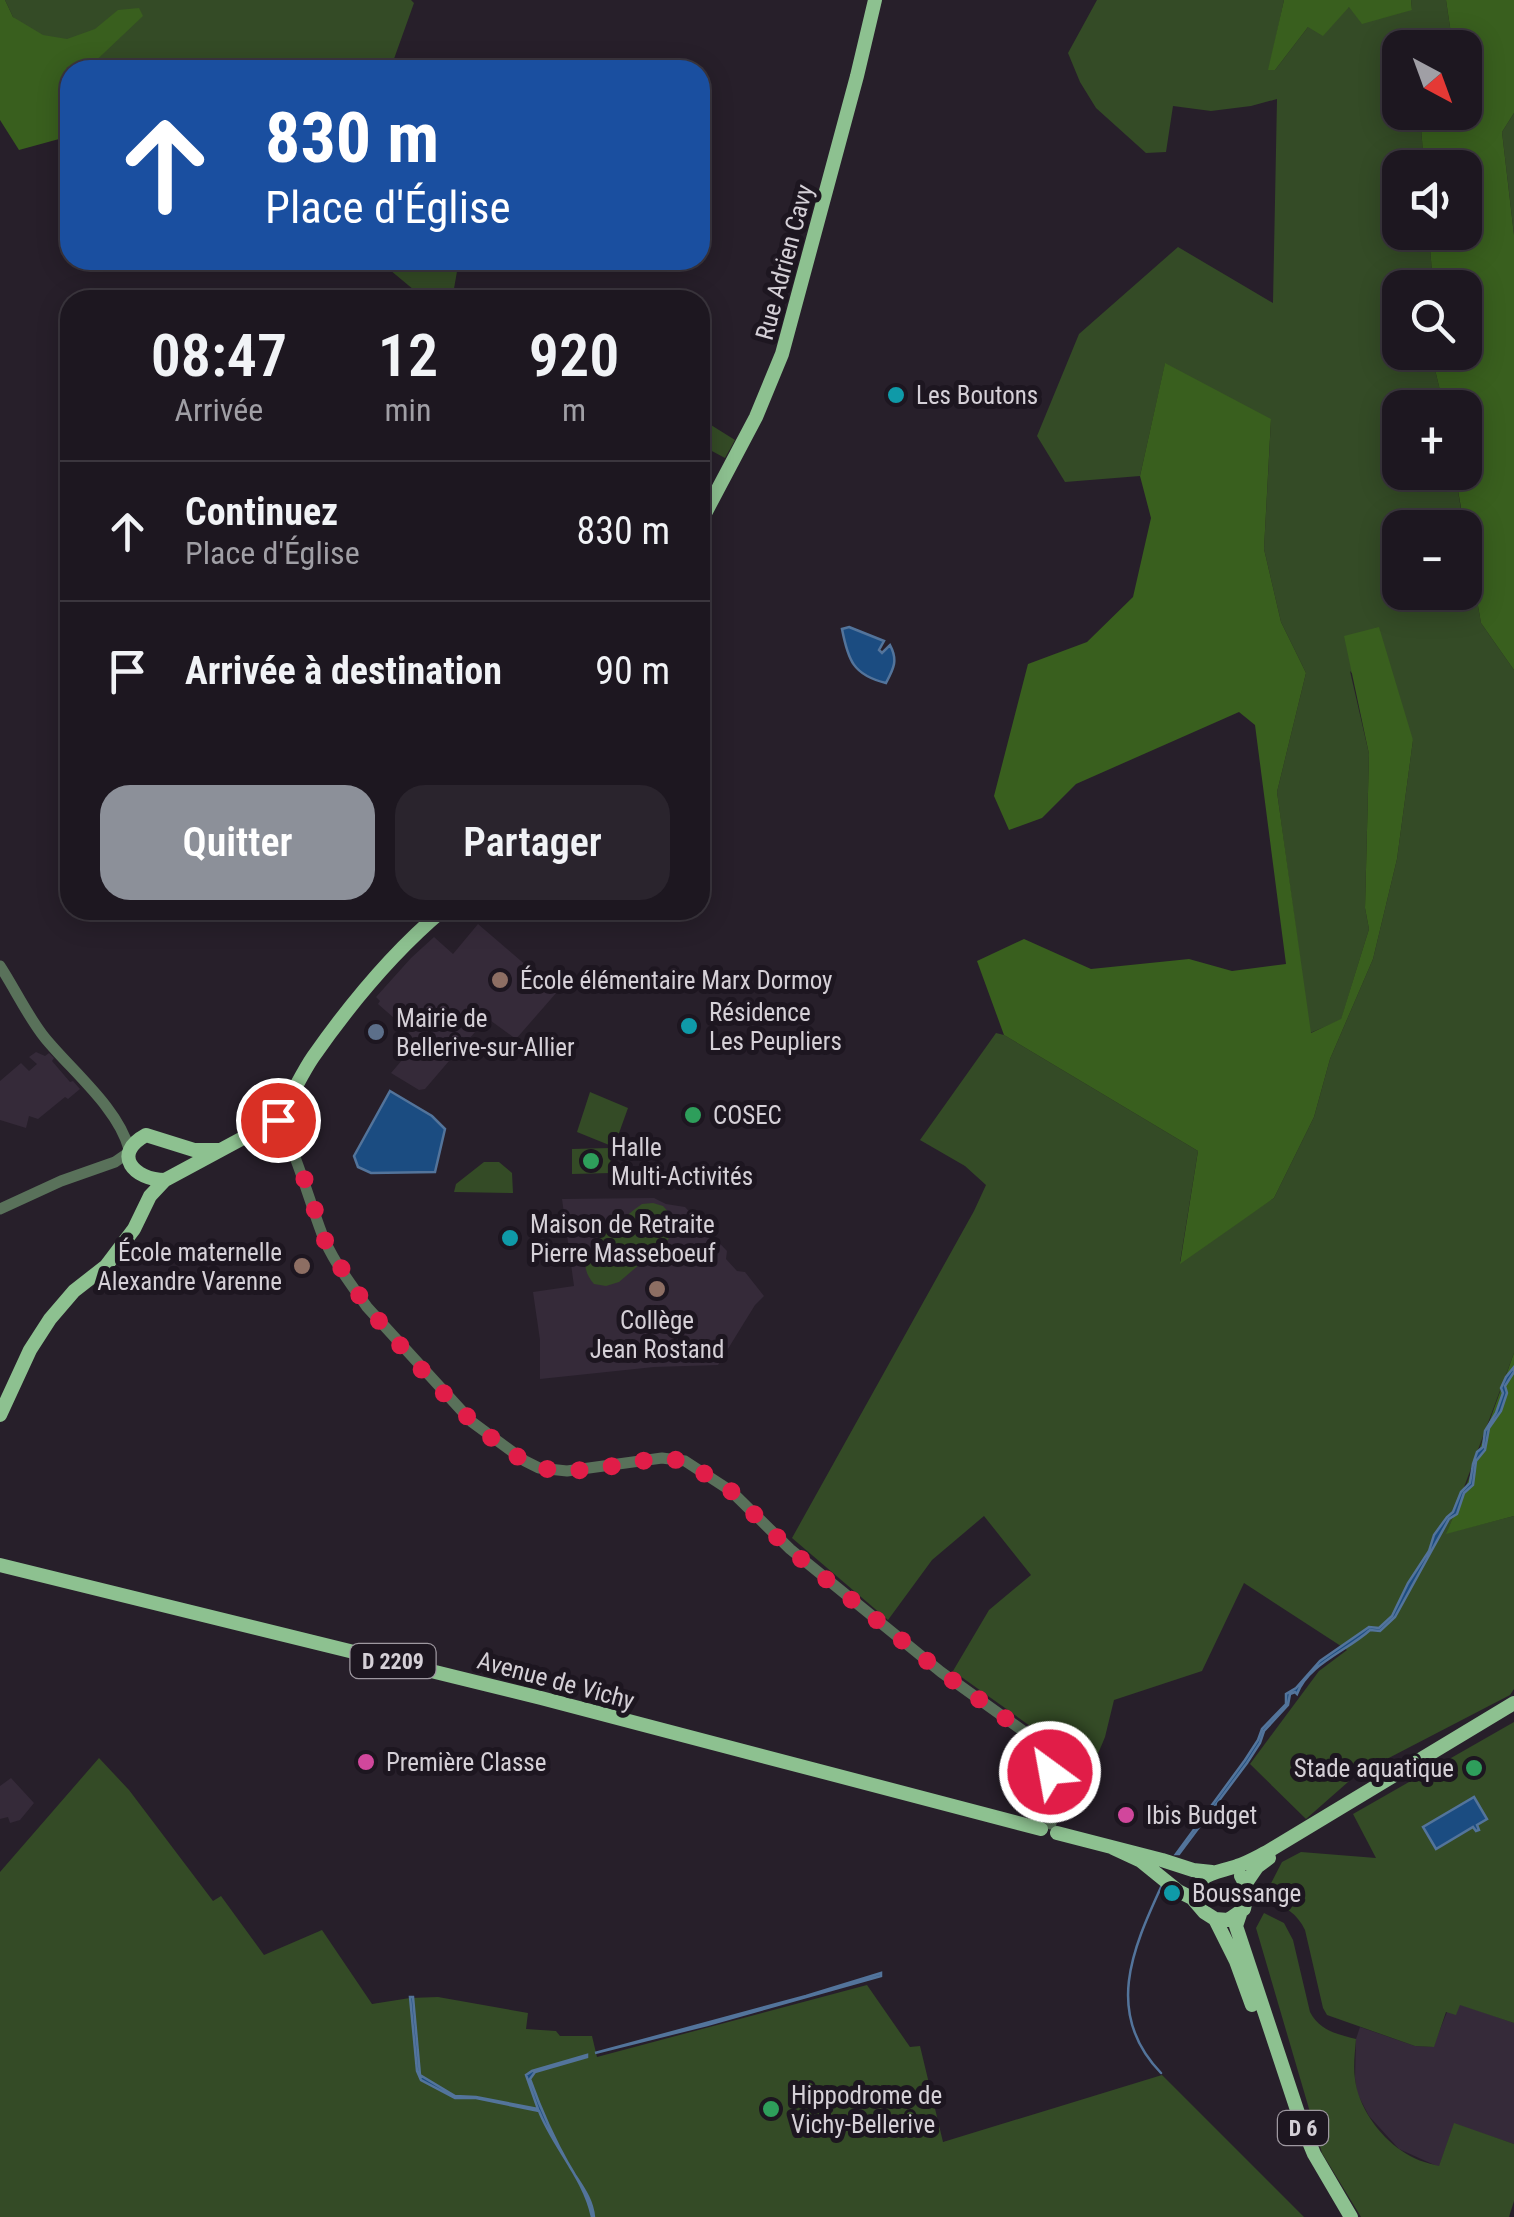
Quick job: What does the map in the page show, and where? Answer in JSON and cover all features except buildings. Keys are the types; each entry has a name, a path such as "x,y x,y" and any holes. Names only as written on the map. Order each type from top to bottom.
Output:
{"main road":[{"name":"Rue Adrien Cavy","path":"710,505 778,366 875,0"},
{"path":"0,1415 30,1350 50,1319 74,1292 106,1266 134,1229 150,1196 171,1177 276,1118 297,1081 366,988 401,948 433,920"},
{"path":"172,1142 181,1160 171,1177 156,1180 135,1171 129,1162 129,1151 135,1141 146,1135 172,1142 194,1150 219,1150"},
{"name":"Avenue de Vichy","path":"0,1565 504,1689 1049,1829 1193,1870 1218,1870"},
{"path":"1218,1870 1237,1873 1246,1883 1249,1896 1240,1914 1228,1920 1215,1919 1200,1906 1199,1886 1206,1875 1218,1870 1267,1852 1514,1703"},
{"path":"1246,1883 1269,1858 1514,1713"},
{"name":"Avenue de Vichy","path":"1113,1848 1141,1862 1200,1906"},
{"name":"D 6","path":"1240,1914 1236,1926 1302,2125 1314,2154 1351,2217"},
{"name":"D 6","path":"1215,1919 1236,1961 1306,2158 1342,2217"}],"street":[{"path":"0,966 42,1035 114,1117 129,1151 114,1162 0,1209"},
{"path":"114,1117 146,1135"},
{"path":"276,1118 287,1137 330,1251 367,1307 472,1422 539,1468 600,1468 662,1458 677,1458 694,1466 744,1502 790,1550 941,1672 1033,1738 1048,1758 1049,1829"}],"shaded area":[{"path":"478,924 557,992 516,1039 487,1018 469,1039 462,1037 457,1043 461,1047 425,1089 419,1090 391,1073 414,1046 405,1038 410,1032 378,1004 376,997 434,937 453,954"},
{"path":"36,1052 45,1056 49,1053 70,1082 80,1089 38,1119 29,1116 26,1128 0,1120 0,1081 21,1063 29,1071 37,1064 29,1057"},
{"name":"Collège Jean Rostand","path":"654,1198 685,1207 727,1251 726,1259 737,1271 745,1272 764,1296 718,1365 654,1367 540,1379 540,1340 533,1292 574,1286 562,1199"},
{"path":"11,1778 34,1803 20,1820 10,1823 8,1817 0,1819 0,1786"},
{"path":"1460,2004 1514,2023 1514,2144 1454,2124 1439,2167 1399,2149 1369,2116 1357,2093 1356,2039 1360,2027 1415,2046 1433,2047 1447,2012"}],"green space":[{"path":"0,0 5,0 13,17 43,35 67,39 95,29 118,10 139,8 143,16 97,60 60,60 60,139 19,150 0,120"},
{"path":"5,0 414,3 394,60 60,61 13,17"},
{"path":"1097,0 1284,0 1269,70 1275,70 1308,27 1349,7 1412,10 1411,0 1446,0 1450,30 1382,30 1382,130 1421,130 1423,150 1382,150 1382,250 1430,250 1432,270 1382,270 1382,370 1435,370 1440,390 1382,390 1382,490 1458,490 1461,510 1382,510 1382,610 1479,610 1481,623 1514,670 1514,1353 1447,1533 1514,1516 1514,1689 1510,1695 1356,1775 1306,1819 1250,1764 1319,1671 1347,1650 1244,1583 1202,1671 1114,1700 1105,1737 1085,1785 1060,1802 1059,1761 1047,1738 953,1671 989,1610 1031,1575 984,1516 932,1560 888,1620 792,1538 986,1185 965,1166 920,1140 996,1033 1198,1151 1180,1262 1274,1198 1314,1117 1330,1059 1373,959 1397,859 1413,740 1350,671 1369,754 1365,908 1369,929 1341,1020 1310,1033 1277,792 1306,673 1281,622 1264,549 1271,420 1165,364 1140,476 1065,482 1037,436 1079,334 1178,247 1273,303 1277,99 1211,111 1173,106 1166,152 1146,153 1096,108 1068,53"},
{"path":"1284,0 1411,0 1412,10 1362,24 1349,7 1323,36 1308,27 1275,70 1268,70"},
{"path":"1446,0 1514,0 1514,113 1502,132 1514,235 1514,670 1481,623 1482,510 1461,510 1458,490 1482,490 1482,390 1440,390 1435,370 1482,370 1482,270 1432,270 1430,250 1482,250 1482,150 1423,150 1421,130 1482,130 1482,30 1450,30"},
{"path":"1514,113 1514,235 1502,132"},
{"path":"390,270 457,270 454,290 414,290"},
{"path":"1165,363 1271,419 1264,549 1281,622 1306,673 1277,792 1311,1033 1341,1019 1369,929 1365,908 1369,754 1344,636 1379,627 1413,740 1397,859 1373,959 1330,1059 1314,1117 1274,1198 1180,1264 1198,1151 1004,1035 977,961 1024,939 1091,969 1189,959 1232,971 1286,964 1255,725 1239,712 1076,784 1042,818 1009,830 994,796 1028,664 1087,642 1133,597 1151,518 1140,476"},
{"path":"710,424 735,440 725,458 710,450"},
{"path":"590,1092 628,1108 614,1147 577,1132"},
{"name":"Halle Multi-Activités","path":"610,1148 611,1173 572,1174 572,1149"},
{"path":"484,1162 499,1162 512,1173 513,1193 454,1192 456,1184"},
{"path":"642,1204 663,1206 671,1215 673,1227 668,1240 619,1282 594,1284 587,1272 589,1251"},
{"path":"1514,1353 1514,1516 1446,1534 1468,1481"},
{"path":"1514,1722 1514,2023 1460,2005 1456,2015 1446,2012 1434,2047 1415,2046 1327,2015 1305,1930 1293,1913 1264,1897 1282,1862 1301,1852 1376,1858 1353,1814"},
{"path":"99,1758 129,1790 213,1901 221,1896 264,1955 322,1930 372,2004 438,1997 528,2013 526,2029 556,2031 560,2036 592,2036 597,2057 867,1985 910,2047 920,2046 943,2142 1162,2075 1304,2217 0,2217 0,1872"},
{"path":"1264,1913 1284,1923 1293,1940 1314,2018 1330,2031 1356,2039 1357,2089 1365,2110 1385,2137 1411,2156 1439,2166 1454,2123 1514,2144 1514,2201 1509,2217 1361,2217 1322,2153 1256,1928"}],"water":[{"path":"849,627 884,641 879,650 882,653 890,645 894,664 886,683 866,676 854,665 842,629"},
{"path":"390,1091 432,1116 445,1129 435,1172 371,1173 358,1167 354,1156"},
{"path":"1514,1367 1505,1386 1507,1393 1501,1411 1489,1428 1485,1450 1476,1461 1473,1485 1464,1493 1457,1514 1449,1519 1395,1617 1380,1631 1370,1630 1329,1659 1310,1674 1297,1694 1290,1694 1288,1705 1264,1731 1247,1763 1176,1854 1245,1760 1262,1729 1286,1704 1286,1694 1320,1661 1369,1627 1379,1628 1392,1616 1434,1535 1470,1483 1477,1452 1483,1447 1485,1431 1503,1393 1501,1388"},
{"path":"1474,1797 1487,1819 1477,1825 1479,1830 1473,1827 1436,1849 1423,1827"},
{"path":"881,1976 707,2025 595,2053 806,1996"},
{"path":"410,1997 420,2075 455,2096 476,2097 538,2109 526,2075 532,2071 587,2055 535,2072 530,2079 567,2162 539,2111 476,2098 455,2098 421,2080 417,2071"},
{"path":"574,2174 588,2197 594,2217 592,2217"}],"waterway":[{"path":"1161,2073 1143,2051 1128,2005 1133,1957 1162,1885"}],"place":[{"name":"Les Boutons","path":"896,395"},
{"name":"École élémentaire Marx Dormoy","path":"500,980"},
{"name":"Résidence Les Peupliers","path":"689,1026"},
{"name":"Mairie de Bellerive-sur-Allier","path":"376,1032"},
{"name":"COSEC","path":"693,1115"},
{"name":"Halle Multi-Activités","path":"591,1161"},
{"name":"Maison de Retraite Pierre Masseboeuf","path":"510,1238"},
{"name":"École maternelle Alexandre Varenne","path":"302,1266"},
{"name":"Collège Jean Rostand","path":"657,1289"},
{"name":"Première Classe","path":"366,1762"},
{"name":"Stade aquatique","path":"1474,1768"},
{"name":"Ibis Budget","path":"1126,1815"},
{"name":"Boussange","path":"1172,1893"},
{"name":"Hippodrome de Vichy-Bellerive","path":"771,2109"}],"route":[{"path":"278,1120 308,1187 330,1251 367,1307 472,1422 539,1468 567,1471 662,1458 677,1458 694,1466 731,1491 790,1550 941,1672 1022,1728 1041,1746 1050,1772"}]}
